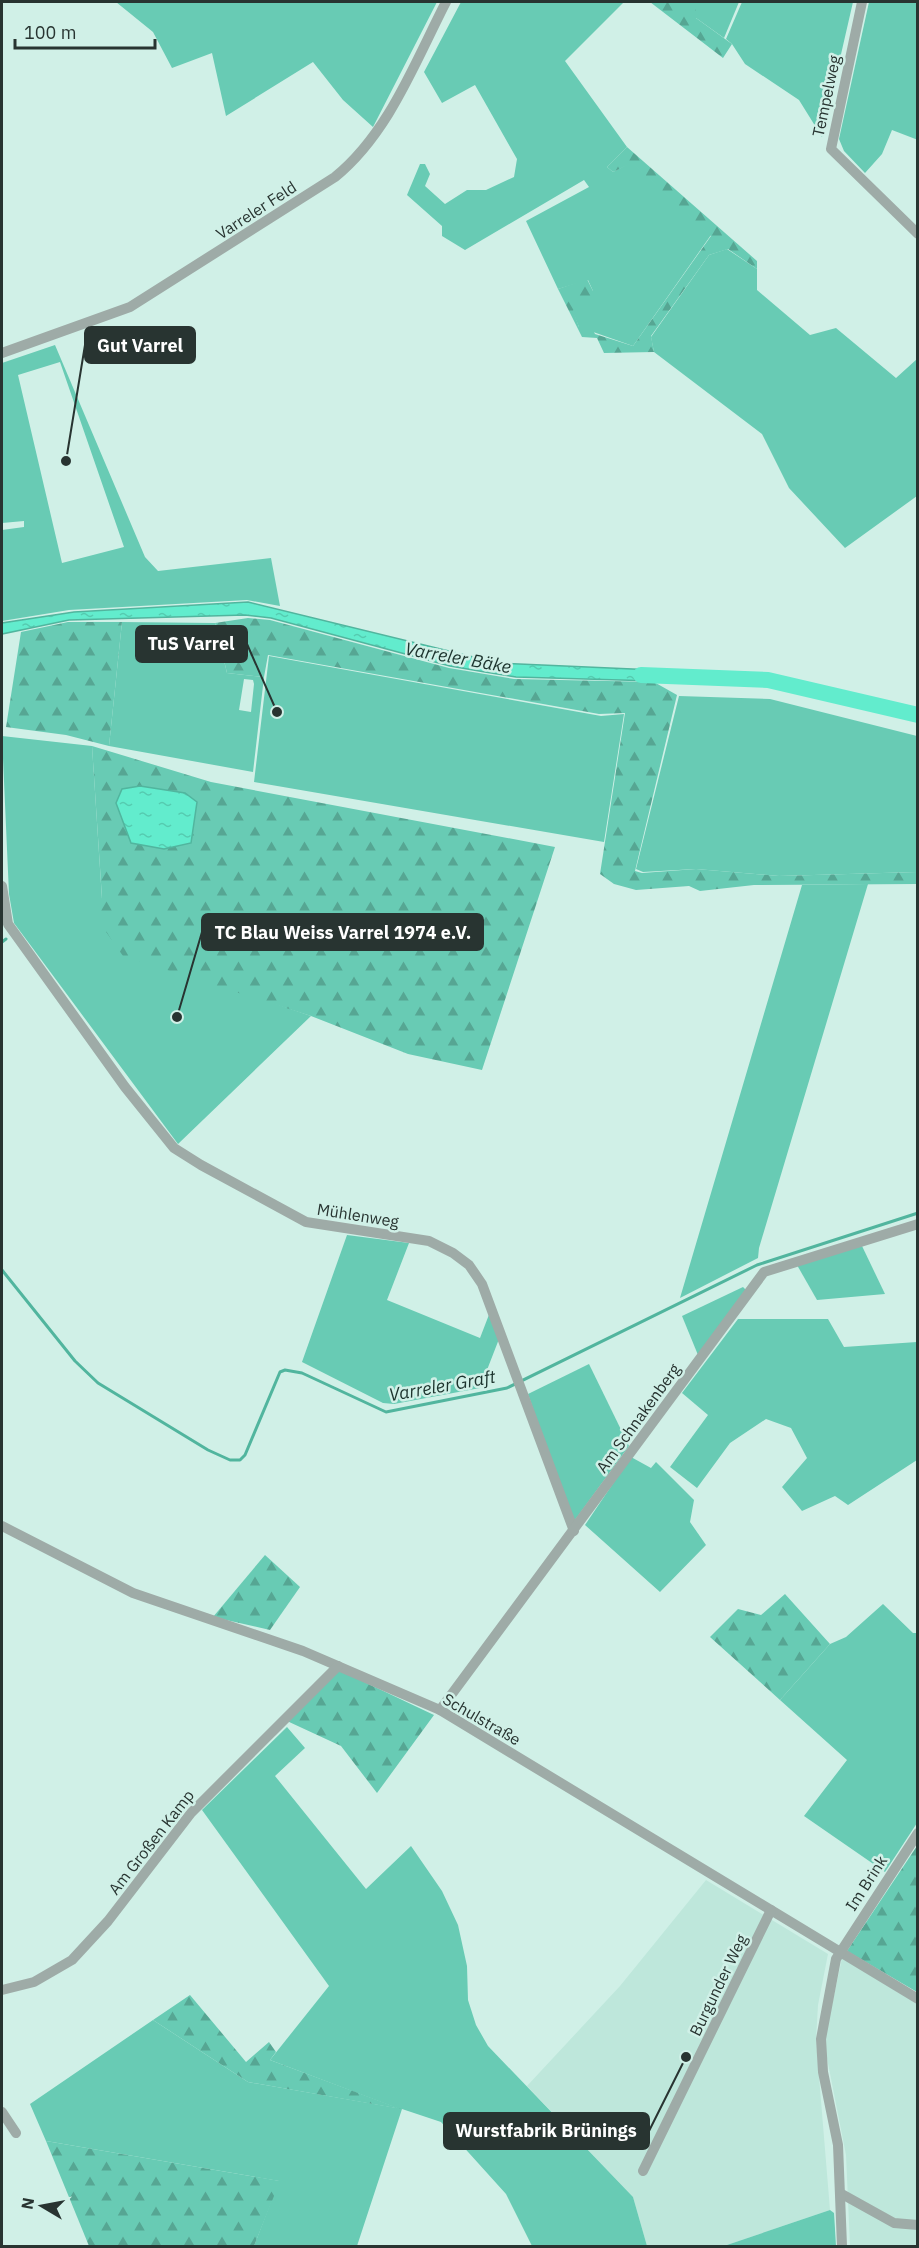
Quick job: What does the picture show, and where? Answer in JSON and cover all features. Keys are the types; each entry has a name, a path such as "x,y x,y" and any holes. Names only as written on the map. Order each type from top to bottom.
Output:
{"street":[{"name":"Varreler Feld","path":"2,353 130,307 335,177 375,136 446,2"},
{"name":"Tempelweg","path":"862,2 831,149 918,234"},
{"path":"2,886 5,926"},
{"name":"Mühlenweg","path":"5,926 125,1087 174,1148 201,1166 306,1222 429,1241 453,1253 469,1265 482,1284 574,1531"},
{"name":"Am Schnakenberg","path":"440,1710 764,1272 918,1224"},
{"name":"Schulstraße","path":"4,1531 133,1593 294,1648 440,1710 918,1999"},
{"name":"Am Großen Kamp","path":"2,1990 34,1982 72,1960 108,1921 190,1813 338,1666"},
{"name":"Im Brink","path":"843,2247 838,2145 824,2072 821,2039 836,1959 918,1833"},
{"name":"Burgunder Weg","path":"643,2170 771,1910"},
{"path":"2,2112 16,2133"},
{"path":"840,2193 894,2223 918,2225"}],"shaded area":[{"path":"706,1880 828,1954 818,2005 816,2040 830,2210 724,2246 647,2246 633,2197 527,2086 620,1986"},
{"path":"842,1958 917,2004 917,2246 850,2246 846,2155 824,2043"}],"green space":[{"path":"116,2 437,2 373,127 343,100 313,62 226,116 212,53 172,68 153,32"},
{"path":"461,2 624,2 565,61 627,147 607,167 613,172 632,162 711,235 633,346 579,327 572,310 593,291 588,280 558,289 526,221 589,187 584,180 465,250 442,236 442,226 407,195 420,164 425,164 430,174 425,186 445,204 467,190 486,190 514,177 517,159 475,85 442,103 424,72"},
{"path":"650,2 696,2 696,18 732,44 723,58"},
{"path":"696,2 739,2 724,38 696,18"},
{"path":"742,2 853,2 822,137 799,100 745,64 726,39"},
{"path":"869,2 917,2 918,140 892,130 882,154 865,173 844,151 839,139"},
{"path":"627,147 757,261 757,269 728,249 709,255 651,336 654,352 604,353 597,338 582,337 558,289 587,279 593,291 593,304 573,310 579,327 591,326 595,334 633,346 711,236 632,163 613,172 607,167"},
{"path":"727,249 757,269 757,290 810,335 836,328 896,378 917,359 917,496 845,548 789,488 762,434 654,352 651,337 709,255"},
{"path":"55,345 145,557 158,571 271,558 280,606 247,600 69,610 2,621 2,530 24,527 24,521 2,523 2,363","holes":["60,362 124,547 62,563 18,375"]},
{"path":"248,618 270,620 449,668 514,679 654,682 677,695 635,871 642,873 696,869 779,876 917,872 917,884 754,885 700,891 689,886 636,890 614,884 600,874 625,713 599,714 268,655 264,677 227,673 215,623"},
{"path":"68,622 122,622 109,746 66,735 6,727 21,632"},
{"path":"122,622 215,623 227,673 264,677 253,772 109,746","holes":["244,679 253,680 251,712 239,710"]},
{"path":"269,656 601,716 624,714 604,842 254,782"},
{"path":"679,696 770,699 917,736 917,872 779,876 696,869 643,872 636,869"},
{"path":"2,736 92,746 102,899 238,991 311,1016 178,1144 14,923 9,894"},
{"path":"92,746 211,782 555,847 482,1070 408,1054 311,1016 123,956 90,909 102,898"},
{"path":"868,884 759,1248 758,1258 680,1298 802,885"},
{"path":"347,1235 409,1243 387,1300 480,1338 490,1312 499,1339 480,1388 394,1404 383,1403 302,1362"},
{"path":"862,1246 885,1294 817,1300 797,1265"},
{"path":"743,1287 746,1290 698,1355 682,1316"},
{"path":"738,1319 828,1319 844,1347 917,1342 917,1460 848,1505 835,1496 802,1511 782,1487 807,1458 791,1428 766,1419 730,1443 697,1488 670,1467 708,1415 682,1393"},
{"path":"589,1364 629,1446 572,1524 528,1394"},
{"path":"631,1457 651,1468 656,1462 694,1500 690,1522 706,1545 660,1592 585,1525"},
{"path":"265,1555 300,1587 270,1630 213,1617"},
{"path":"785,1594 830,1644 780,1700 710,1637 738,1609 761,1615"},
{"path":"883,1604 913,1633 918,1633 917,1823 885,1872 804,1816 847,1760 780,1700 830,1644 846,1637"},
{"path":"339,1670 434,1715 377,1793 341,1746 287,1721"},
{"path":"287,1727 305,1748 275,1776 366,1889 411,1846 442,1891 458,1925 467,1966 468,2000 476,2025 488,2046 633,2197 647,2246 532,2246 506,2194 441,2122 402,2109 357,2246 254,2246 279,2181 46,2141 30,2104 153,2020 248,2082 397,2108 270,2060 329,1986 202,1810"},
{"path":"917,1846 917,1992 847,1951"},
{"path":"190,1995 246,2062 269,2042 276,2052 270,2060 401,2109 248,2082 153,2020"},
{"path":"46,2141 280,2181 254,2246 89,2246"},
{"path":"830,2210 834,2213 836,2246 724,2246"}],"water":[{"path":"248,602 498,663 655,670 662,676 655,681 516,677 450,666 271,618 245,615 69,620 2,634 2,623 74,612"},
{"path":"140,786 185,793 197,802 191,843 164,849 131,843 116,803 122,789"}],"waterway":[{"name":"Varreler Bäke","path":"641,675 768,680 918,715"},
{"path":"2,942 6,939"},
{"name":"Varreler Graft","path":"2,1270 75,1361 98,1383 208,1450 230,1460 240,1460 245,1455 280,1372 285,1370 302,1373 386,1412 507,1388 757,1265 918,1213"}],"place":[{"name":"Gut Varrel","path":"66,461"},
{"name":"TuS Varrel","path":"277,712"},
{"name":"TC Blau Weiss Varrel 1974 e.V.","path":"177,1017"},
{"name":"Wurstfabrik Brünings","path":"686,2057"}]}
